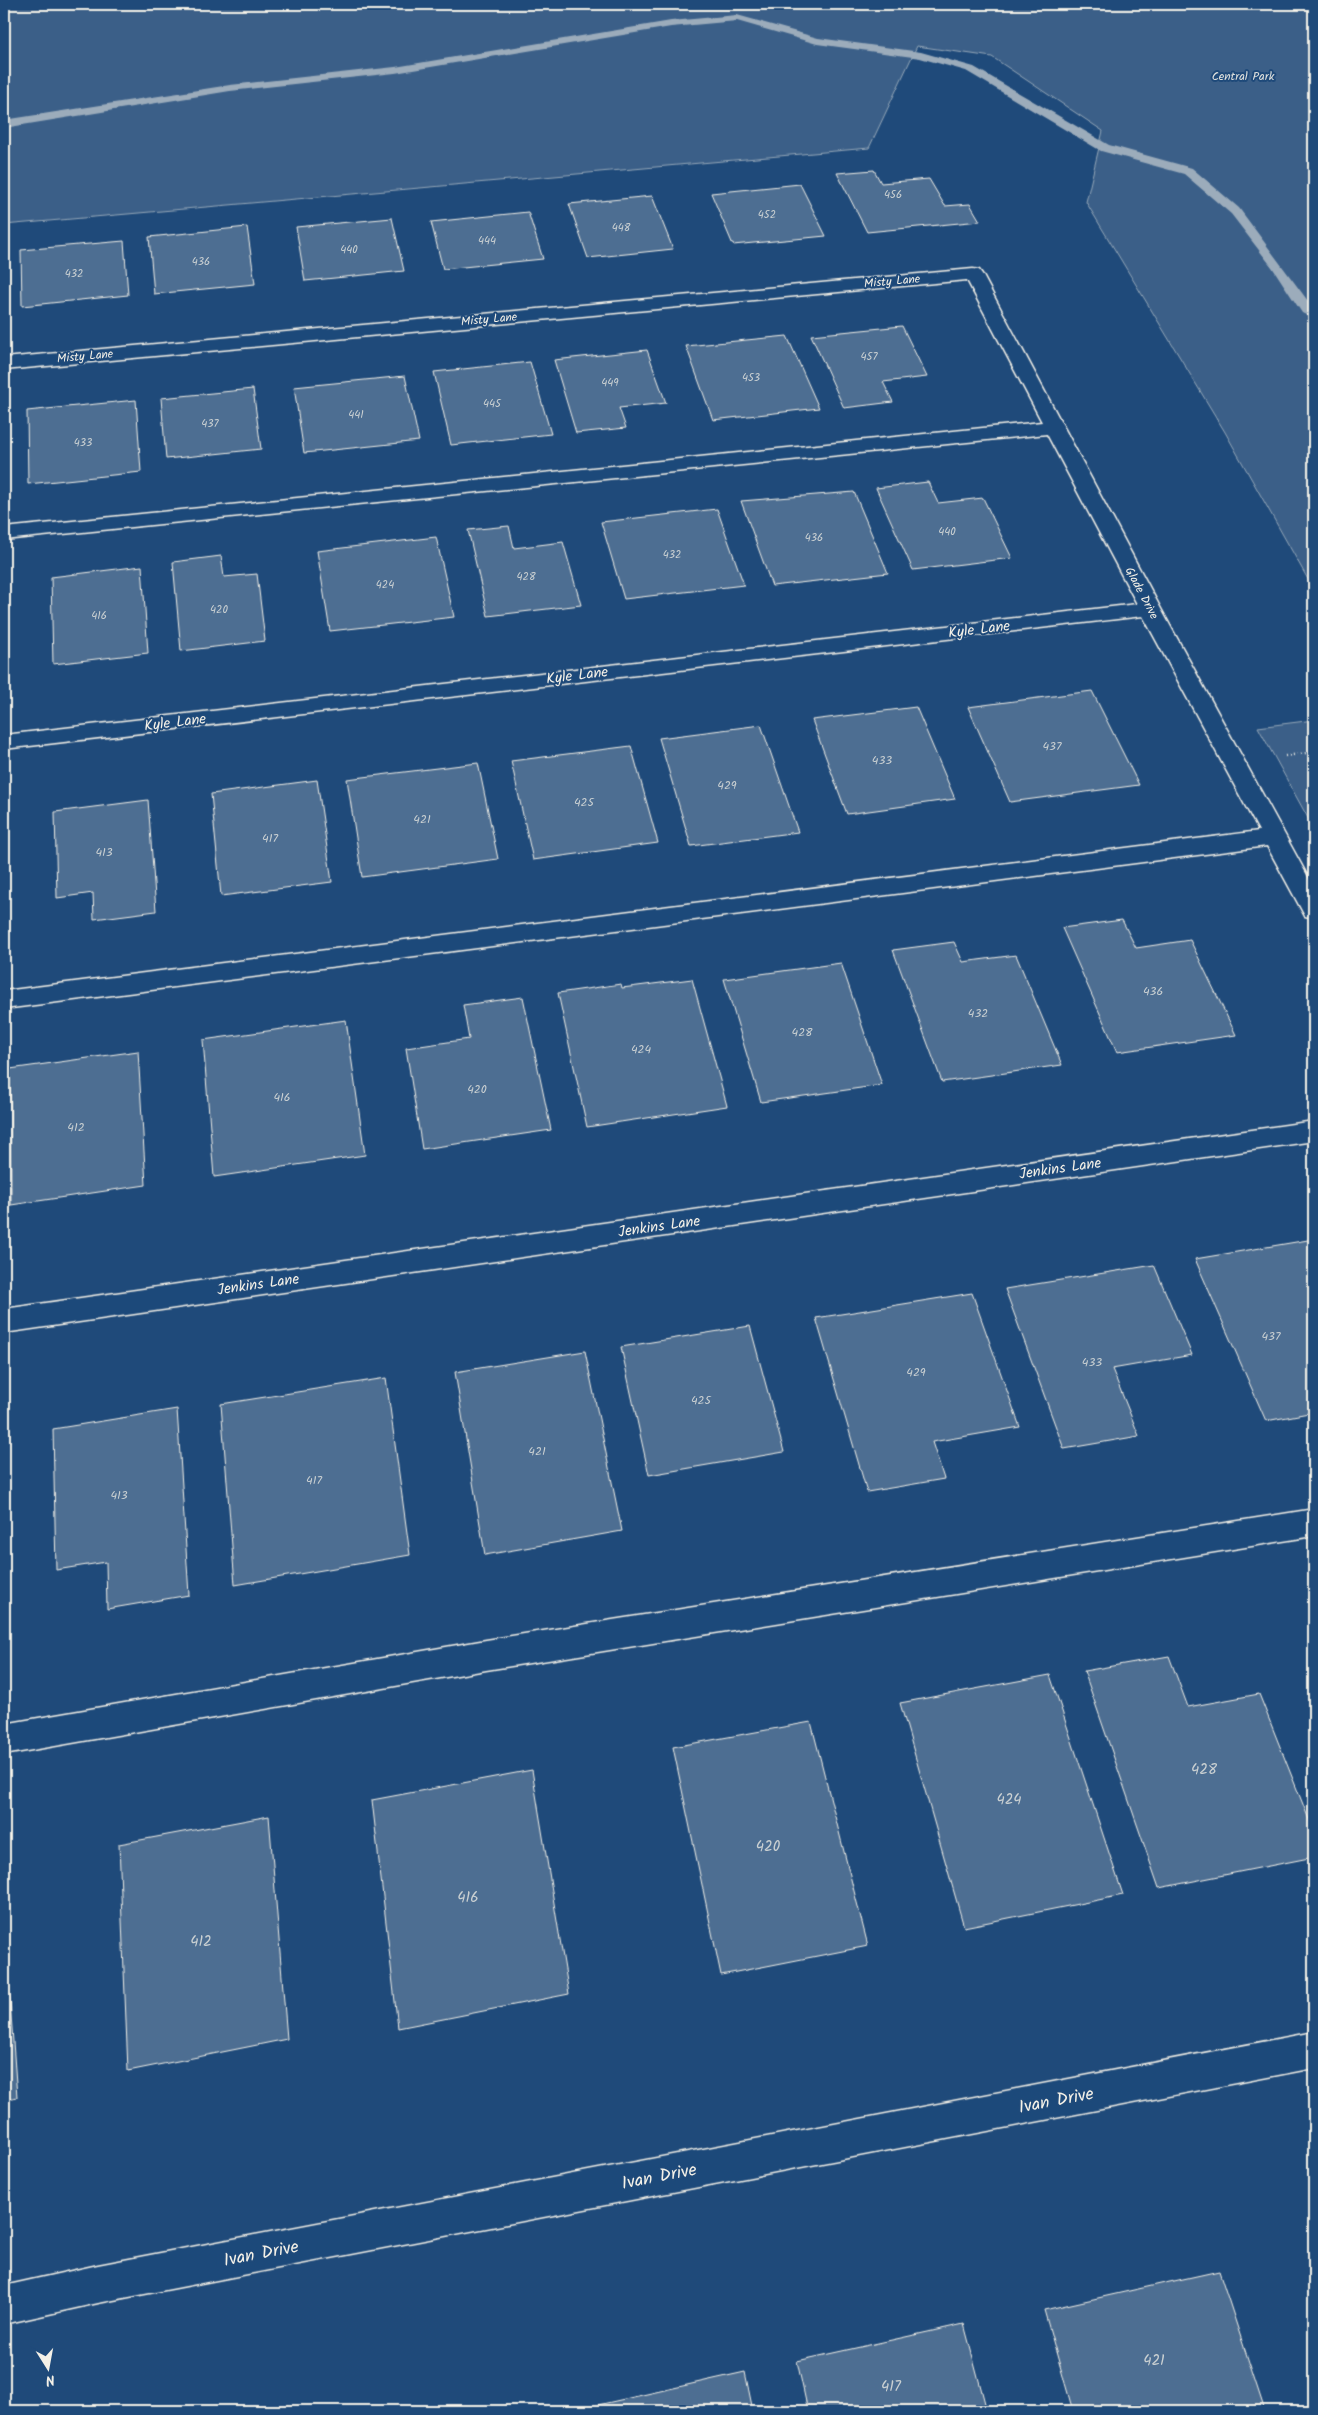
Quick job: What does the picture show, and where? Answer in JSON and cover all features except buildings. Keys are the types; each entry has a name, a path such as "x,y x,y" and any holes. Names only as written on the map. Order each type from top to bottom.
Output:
{"street":[{"name":"Misty Lane","path":"4,364 973,274"},
{"name":"Glade Drive","path":"973,274 1150,609 1314,910"},
{"path":"4,534 1054,427"},
{"name":"Kyle Lane","path":"4,742 1150,609"},
{"path":"4,1000 1275,837"},
{"name":"Jenkins Lane","path":"4,1321 1314,1131"},
{"path":"4,1740 486,1655 1314,1522"},
{"name":"Ivan Drive","path":"4,2305 118,2280 1314,2050"}],"green space":[{"name":"Central Park","path":"4,4 1314,4 1314,590 1225,432 1086,202 1103,131 992,57 917,46 869,148 4,225"},
{"path":"1314,720 1314,829 1258,727"}],"waterway":[{"path":"4,124 230,88 395,70 671,24 737,18 817,41 921,55 970,69 1025,103 1105,148 1188,171 1235,211 1277,265 1307,310 1314,315"}]}
